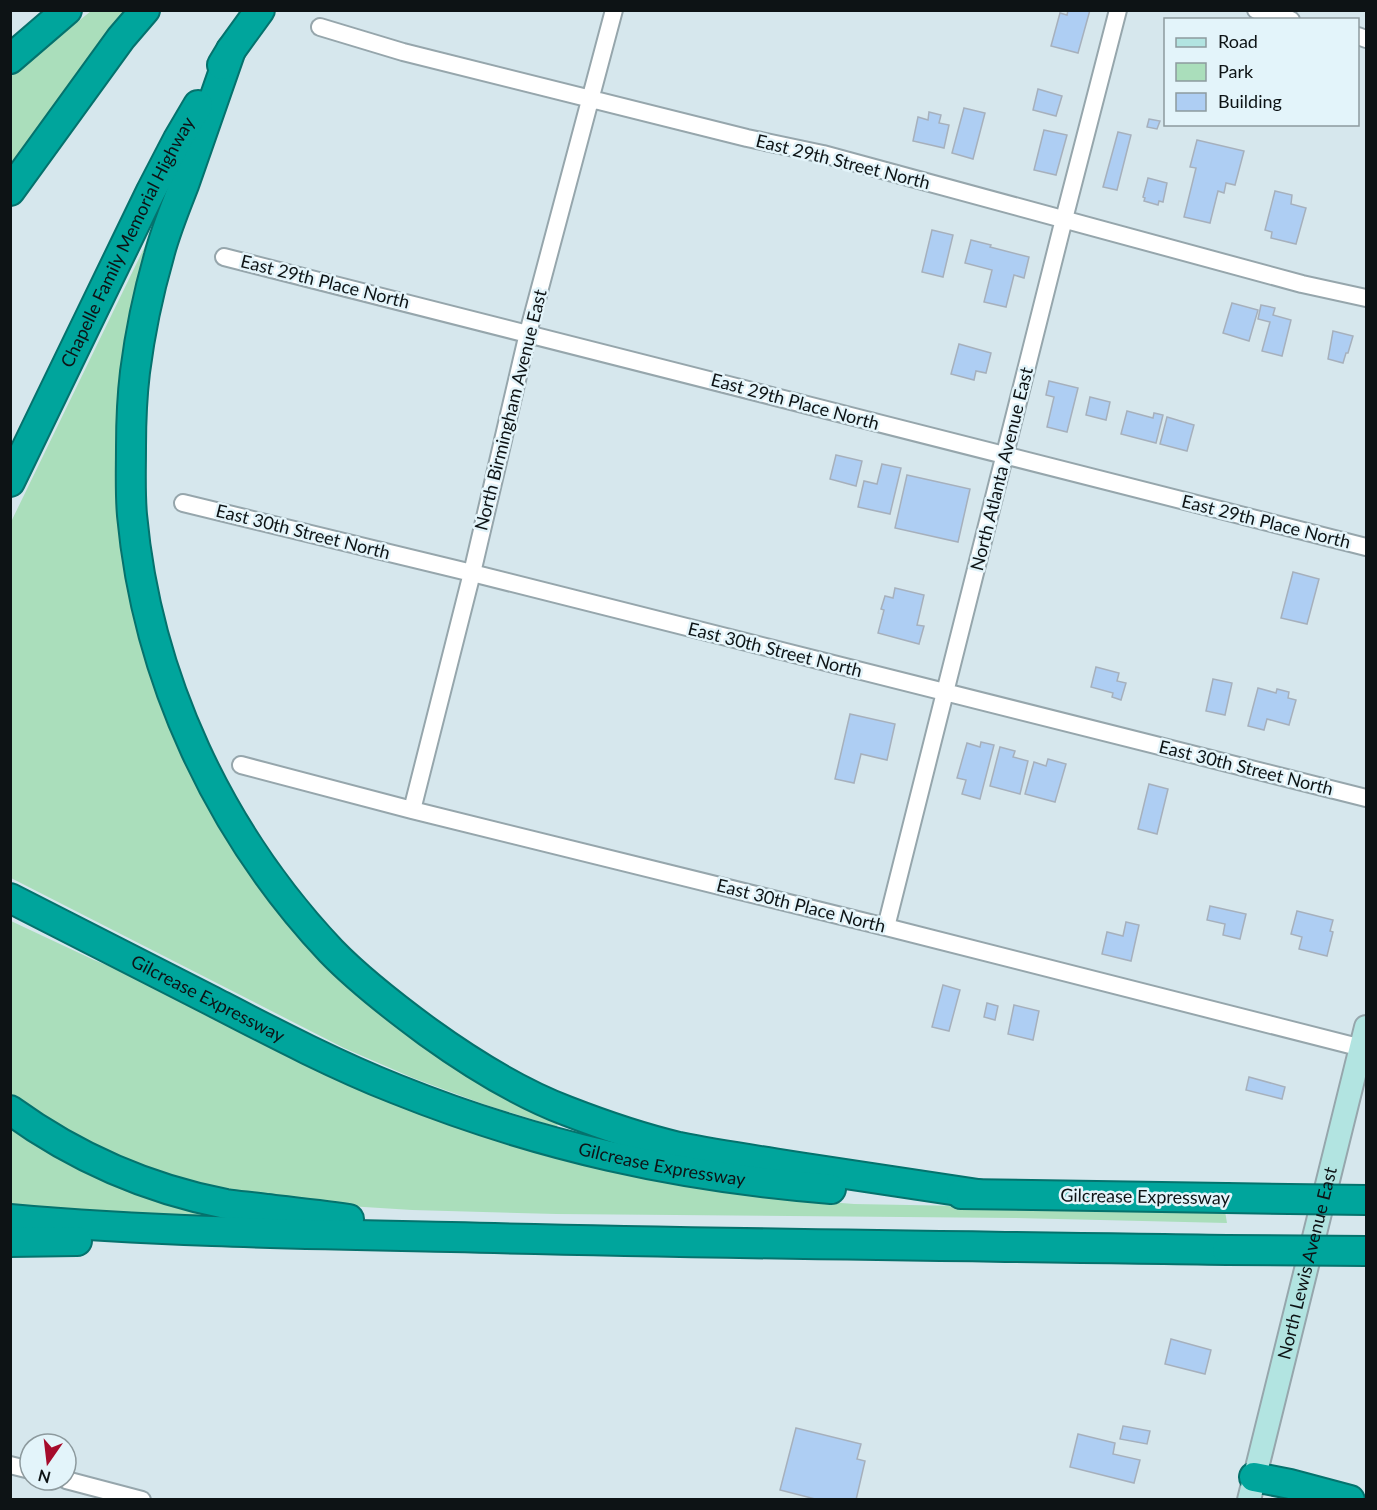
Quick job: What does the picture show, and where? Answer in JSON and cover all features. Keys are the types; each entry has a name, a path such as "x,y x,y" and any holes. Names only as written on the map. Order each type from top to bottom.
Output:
{"highway":[{"path":"10,59 68,10"},
{"path":"10,191 121,38 145,10"},
{"name":"Chapelle Family Memorial Highway","path":"12,479 178,140 231,50 260,10"},
{"path":"231,50 159,252 149,292 135,374 131,416 132,512 148,611 172,696 211,784 267,875 333,952 363,981 403,1014 448,1047 520,1089 563,1110 677,1146 746,1159 978,1194"},
{"name":"Gilcrease Expressway","path":"10,898 264,1028 394,1089 520,1133 635,1163 739,1180 860,1192 1366,1200"},
{"path":"10,1110 49,1136 113,1169 201,1199 517,1239"},
{"path":"10,1219 225,1232 517,1239 1366,1251"},
{"path":"10,1242 415,1236"},
{"path":"1251,1489 1290,1485 1350,1500"},
{"path":"1251,1489 1304,1500"}],"main road":[{"name":"North Lewis Avenue East","path":"1251,1489 1364,1038"}],"street":[{"name":"North Birmingham Avenue East","path":"412,810 472,573 528,333 614,10"},
{"name":"North Atlanta Avenue East","path":"886,927 1118,10"},
{"path":"1256,10 1285,18"},
{"name":"East 29th Street North","path":"320,27 403,52 747,138 823,154 1302,284 1366,298"},
{"name":"East 29th Place North","path":"224,257 1366,547"},
{"name":"East 30th Street North","path":"183,502 1366,798"},
{"name":"East 30th Place North","path":"241,765 412,810 886,927 1364,1038"},
{"path":"78,1483 142,1500"}],"green space":[{"path":"91,11 128,11 11,175 10,77"},
{"path":"146,244 152,245 133,326 143,632 294,922 559,1118 557,1127 483,1104 413,1078 344,1048 11,878 10,524"},
{"path":"11,921 94,960 151,983 444,1119 546,1156 632,1176 767,1197 854,1204 1225,1211 1227,1223 412,1210 269,1201 234,1194 113,1160 51,1125 11,1095"},
{"path":"10,1125 226,1214 224,1221 11,1210"}],"building":[{"path":"1068,10 1090,10 1078,53 1051,46 1060,13 1067,15"},
{"path":"1038,89 1062,96 1056,116 1033,110"},
{"path":"964,108 985,113 973,159 952,153"},
{"path":"929,112 941,115 939,123 949,125 944,148 913,141 918,117 928,120"},
{"path":"1149,119 1160,121 1157,129 1147,127"},
{"path":"1044,130 1067,135 1056,175 1034,170"},
{"path":"1118,132 1131,135 1117,190 1103,187"},
{"path":"1197,140 1244,151 1235,185 1226,183 1224,193 1218,191 1210,223 1184,217 1196,168 1190,167"},
{"path":"1148,178 1167,183 1163,202 1159,201 1158,205 1144,201"},
{"path":"1275,191 1292,195 1291,204 1306,208 1296,244 1271,238 1272,232 1265,230"},
{"path":"932,230 953,235 943,277 922,272"},
{"path":"971,240 1029,257 1024,278 1014,275 1006,307 984,302 992,270 965,263"},
{"path":"1232,303 1258,310 1249,341 1223,333"},
{"path":"1261,305 1275,308 1273,315 1291,320 1282,356 1262,351 1270,322 1258,319"},
{"path":"1333,331 1353,336 1343,363 1328,359"},
{"path":"959,344 991,353 986,373 976,371 974,380 951,374"},
{"path":"1049,381 1078,388 1067,432 1047,427 1054,397 1046,395"},
{"path":"1090,397 1110,402 1106,420 1086,415"},
{"path":"1127,411 1153,418 1154,413 1163,415 1156,443 1121,434"},
{"path":"1167,417 1194,425 1187,451 1160,444"},
{"path":"836,455 862,461 856,486 830,479"},
{"path":"882,464 901,468 890,514 858,507 864,481 877,484"},
{"path":"907,475 970,489 958,542 895,528"},
{"path":"1293,572 1319,579 1307,624 1281,618"},
{"path":"895,588 924,595 917,625 924,626 919,644 878,633 885,596 893,598"},
{"path":"1096,667 1119,673 1117,681 1126,683 1121,700 1112,697 1113,693 1091,687"},
{"path":"1213,679 1232,683 1225,715 1206,711"},
{"path":"1258,688 1276,693 1277,689 1289,692 1288,698 1296,700 1289,725 1267,719 1264,730 1248,726"},
{"path":"850,714 895,724 887,760 861,754 854,783 835,779"},
{"path":"981,742 994,745 980,799 962,794 966,780 957,778 967,743 980,747"},
{"path":"1000,747 1015,751 1013,757 1028,761 1020,794 990,786"},
{"path":"1048,759 1066,764 1055,802 1025,794 1034,762 1046,766"},
{"path":"1149,784 1168,789 1157,834 1138,829"},
{"path":"1210,906 1246,914 1240,939 1223,935 1225,924 1207,920"},
{"path":"1297,911 1333,920 1330,931 1333,932 1327,956 1299,949 1302,937 1291,934"},
{"path":"1126,922 1139,925 1131,961 1102,954 1107,932 1123,936"},
{"path":"943,985 960,990 949,1031 932,1027"},
{"path":"987,1003 998,1006 995,1020 984,1017"},
{"path":"1014,1005 1039,1011 1033,1040 1008,1034"},
{"path":"1249,1077 1285,1087 1282,1099 1246,1090"},
{"path":"1171,1339 1211,1350 1205,1374 1165,1364"},
{"path":"1123,1426 1150,1431 1147,1444 1120,1439"},
{"path":"796,1428 861,1444 857,1459 865,1461 856,1500 819,1500 780,1490"},
{"path":"1078,1434 1115,1443 1113,1454 1140,1460 1134,1483 1070,1467"}]}
